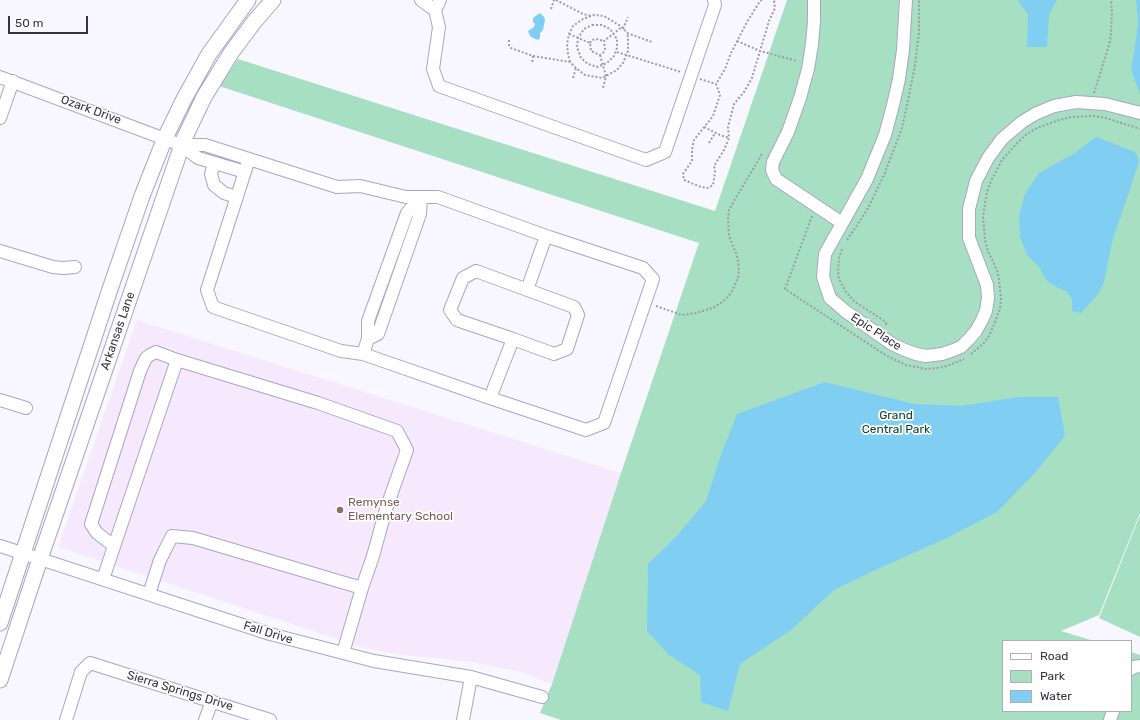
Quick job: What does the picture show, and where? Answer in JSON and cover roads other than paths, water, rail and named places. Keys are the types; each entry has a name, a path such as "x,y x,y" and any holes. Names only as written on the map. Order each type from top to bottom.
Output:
{"main road":[{"name":"Arkansas Lane","path":"0,623 114,277 142,196 165,138 184,99 209,54 248,0"},
{"name":"Arkansas Lane","path":"0,680 181,145 204,97 231,53 254,22 274,0"}],"street":[{"path":"421,0 438,5 439,27 433,69 439,86 646,160 665,152 715,4 714,0"},
{"path":"814,0 814,21 808,69 788,132 773,162 772,170 776,179 842,223"},
{"name":"Epic Place","path":"906,0 903,50 894,105 885,135 867,179 825,254 823,277 830,298 845,312 892,344 916,354 926,356 942,354 961,346 976,331 982,320 986,310 988,298 987,285 969,238 969,209 976,182 988,158 1002,139 1022,122 1035,114 1054,106 1076,102 1093,103 1105,104 1140,113"},
{"name":"Ozark Drive","path":"0,77 181,145"},
{"path":"0,118 13,81"},
{"path":"181,145 205,145 317,180 337,187 360,186 406,197 438,197 546,236 643,268 653,279 604,423 586,430 363,354 341,351 213,308 207,290 249,159"},
{"path":"181,145 198,158 245,172"},
{"path":"214,163 211,174 214,185 224,194 237,197"},
{"path":"363,354 368,339 378,334 420,214 421,197"},
{"path":"527,290 546,236"},
{"path":"0,251 53,267 74,267"},
{"path":"476,271 574,307 578,316 567,349 554,354 513,339 457,320 450,310 463,278 476,271"},
{"path":"490,398 513,339"},
{"path":"114,546 97,533 91,524 140,371 146,358 156,352 176,360 318,402 397,431 407,450 386,509 343,653"},
{"path":"103,579 176,360"},
{"path":"0,400 26,408"},
{"path":"149,594 160,560 172,536 193,538 362,588"},
{"name":"Fall Drive","path":"0,546 270,634 374,661 471,677 542,697"},
{"name":"Sierra Springs Drive","path":"66,720 81,672 90,663 270,720"},
{"path":"463,720 471,677"},
{"path":"205,720 212,701"}],"water":[{"path":"1018,0 1057,0 1049,15 1047,47 1027,47 1028,14"},
{"path":"1136,0 1140,0 1140,95 1131,69 1138,22"},
{"path":"540,13 545,20 543,30 540,33 540,38 538,40 531,37 528,31 534,27 535,24 533,22 533,18"},
{"path":"1096,137 1135,152 1139,162 1112,242 1104,282 1099,293 1081,313 1072,311 1072,299 1067,292 1049,283 1039,267 1027,255 1020,237 1019,216 1025,194 1039,173 1075,153"},
{"path":"825,382 915,404 962,406 1018,397 1058,397 1065,436 1034,474 997,512 949,537 834,590 791,630 740,664 728,711 701,702 700,675 669,655 647,631 648,564 677,536 706,501 722,452 737,414"}],"place":[{"name":"Remynse Elementary School","path":"340,510"}],"park label":[{"name":"Grand Central Park","path":"896,423"}]}
